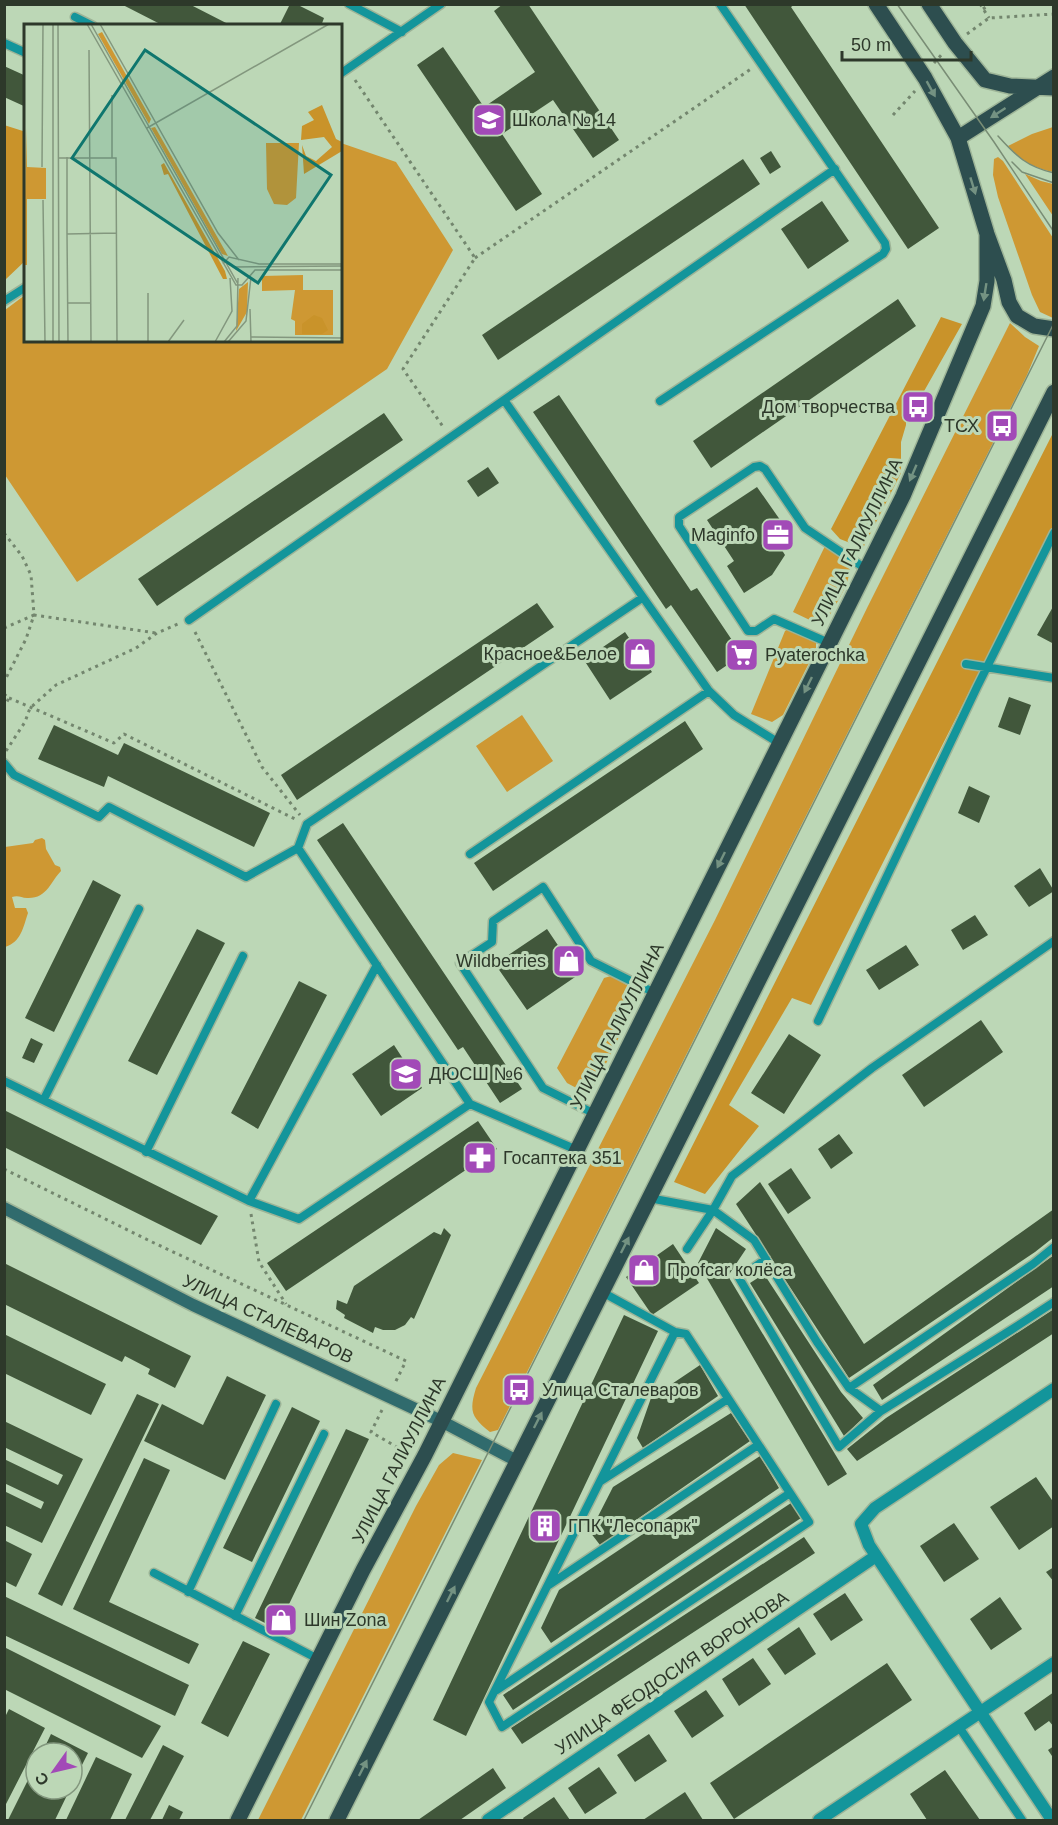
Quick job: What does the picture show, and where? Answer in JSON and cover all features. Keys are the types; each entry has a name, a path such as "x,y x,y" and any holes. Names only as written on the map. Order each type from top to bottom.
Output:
{"main road":[{"name":"УЛИЦА ГАЛИУЛЛИНА","path":"876,4 925,78 958,138 1009,302 1017,316 1034,326 1053,329"},
{"path":"929,4 955,43 985,80 1010,86 1053,88"},
{"path":"958,138 1053,77"},
{"name":"УЛИЦА ГАЛИУЛЛИНА","path":"238,1821 318,1659 441,1421 903,496 983,306 987,281 987,234"},
{"path":"337,1821 1053,392"},
{"name":"УЛИЦА СТАЛЕВАРОВ","path":"4,1208 193,1305 441,1421 517,1461"}],"street":[{"path":"1052,1821 868,1545 861,1524 875,1508 1053,1389"},
{"name":"УЛИЦА ФЕОДОСИЯ ВОРОНОВА","path":"488,1821 876,1556"},
{"path":"819,1821 1053,1663"}],"lane":[{"path":"349,4 402,32"},
{"path":"344,72 441,4"},
{"path":"660,401 885,252 885,243 720,4"},
{"path":"75,17 89,24"},
{"path":"4,42 24,52"},
{"path":"189,620 835,169"},
{"path":"4,301 24,287"},
{"path":"504,400 709,691 734,715 779,743"},
{"path":"829,644 774,619 756,631 748,631 679,526 679,517 754,467 760,466 765,469 806,528 866,569"},
{"path":"818,1021 1053,533"},
{"path":"4,764 14,776 99,817 109,807 246,877 298,848 307,824 642,598"},
{"path":"966,664 1053,678"},
{"path":"470,854 709,691"},
{"path":"298,848 470,1104 576,1150"},
{"path":"595,1114 543,1088 460,963 492,942 493,921 543,887 591,961 655,993"},
{"path":"44,1099 140,909"},
{"path":"687,1249 732,1176 872,1068 1053,941"},
{"path":"146,1152 243,956"},
{"path":"249,1201 377,965"},
{"path":"4,1081 249,1201 298,1219 470,1104"},
{"path":"649,1198 713,1210 754,1240 817,1342 849,1388 881,1411"},
{"path":"849,1388 1033,1264 1053,1247"},
{"path":"766,1259 739,1278 839,1447 881,1411 1053,1302"},
{"path":"602,1292 675,1332 686,1334 809,1522 502,1727 489,1702 675,1332"},
{"path":"601,1481 728,1399"},
{"path":"188,1592 276,1404"},
{"path":"235,1616 324,1434"},
{"path":"549,1585 759,1445"},
{"path":"496,1690 790,1493"},
{"path":"154,1573 318,1659"},
{"path":"959,1727 1022,1821"}],"path":[{"path":"981,4 989,18"},
{"path":"983,9 990,4"},
{"path":"893,114 925,78 935,60 989,18 1053,14"},
{"path":"451,436 403,369 475,258 761,62"},
{"path":"344,72 475,258"},
{"path":"4,533 22,556 31,575 34,615 26,639 4,682"},
{"path":"4,628 34,615 157,633"},
{"path":"4,753 25,722 30,708 56,685 136,648 157,633 189,620 262,767 307,824"},
{"path":"4,694 30,708 114,743 124,734 307,824"},
{"path":"4,707 9,698"},
{"path":"4,1169 406,1361 371,1432 397,1447"},
{"path":"249,1201 259,1262 286,1305"}],"shaded area":[{"path":"4,125 24,131 24,262 5,280"},
{"path":"1053,127 1053,172 1028,163 1008,146 1032,134"},
{"path":"342,143 396,162 453,250 387,369 77,582 5,475 5,310 24,296 24,342 342,342"},
{"path":"998,157 1003,161 1053,238 1053,318 1040,312 1032,295 998,197 993,175 994,159"},
{"path":"1025,174 1053,184 1053,216"},
{"path":"941,317 962,324 923,393 906,410 906,425 901,442 901,473 863,548 840,539 831,529"},
{"path":"1010,323 1039,346 1027,375 498,1430 490,1432 475,1418 473,1413 476,1388 715,920 868,606"},
{"path":"1053,433 1053,526 811,1005 792,998 729,1105 759,1126 705,1194 674,1182"},
{"path":"825,546 846,558 850,571 828,618 816,623 793,612"},
{"path":"789,628 816,641 816,649 783,715 772,722 751,714 785,631"},
{"path":"522,715 553,761 507,792 476,746"},
{"path":"42,838 45,840 46,849 55,865 60,867 61,871 48,889 39,896 34,898 12,897 15,908 26,908 28,913 18,938 5,947 5,847 33,843"},
{"path":"611,976 632,988 637,1000 600,1076 592,1088 582,1091 567,1083 557,1068 604,978"},
{"path":"453,1453 482,1460 301,1820 258,1820 416,1506 439,1465"}],"building":[{"path":"121,4 189,4 228,24 160,24"},
{"path":"290,4 296,4 324,18 322,24 280,24"},
{"name":"Школа № 14","path":"503,4 528,4 619,140 593,158 553,100 502,134 542,194 516,211 417,65 443,47 484,107 535,72 494,11"},
{"path":"744,4 795,4 791,7 939,228 908,249"},
{"path":"4,66 24,75 24,106 4,97"},
{"path":"771,151 781,167 770,174 760,158"},
{"path":"743,159 760,184 498,360 482,335"},
{"path":"822,201 849,241 808,269 781,229"},
{"path":"898,299 916,326 711,468 693,441"},
{"path":"559,395 691,591 697,588 742,655 717,672 671,605 666,609 533,412"},
{"path":"384,413 403,440 157,606 138,579"},
{"path":"488,467 499,483 478,497 467,481"},
{"path":"757,487 790,534 778,544 785,555 772,575 744,593 727,566 734,561 707,520"},
{"path":"537,603 554,627 297,800 281,775"},
{"path":"1054,605 1054,644 1037,635"},
{"path":"625,632 652,672 610,700 584,660"},
{"path":"1009,697 1031,705 1020,735 998,727"},
{"path":"685,721 703,749 493,891 474,863"},
{"path":"54,725 118,755 124,743 270,813 254,847 108,776 104,787 38,759"},
{"path":"969,786 990,796 979,823 958,813"},
{"path":"343,823 522,1089 500,1103 463,1047 458,1050 317,840"},
{"path":"1040,868 1054,891 1029,907 1014,886"},
{"path":"93,880 121,895 54,1032 25,1018"},
{"path":"975,915 988,935 963,950 951,930"},
{"path":"197,929 225,943 157,1075 128,1061"},
{"path":"547,929 578,975 527,1010 495,964"},
{"path":"906,945 919,965 879,990 866,970"},
{"path":"299,981 327,995 258,1129 231,1113"},
{"path":"981,1020 1003,1052 924,1107 902,1075"},
{"path":"789,1034 821,1055 784,1114 751,1093"},
{"path":"31,1038 43,1044 34,1063 22,1058"},
{"path":"394,1045 422,1088 381,1116 352,1074"},
{"path":"4,1110 218,1216 201,1245 4,1147"},
{"path":"478,1121 497,1149 286,1291 267,1263"},
{"path":"839,1134 853,1153 831,1169 818,1149"},
{"path":"791,1168 811,1198 788,1214 768,1184"},
{"path":"760,1182 864,1344 1054,1209 1054,1237 849,1378 736,1204"},
{"path":"444,1228 451,1235 414,1319 411,1317 405,1325 395,1330 375,1327 373,1333 344,1318 345,1315 336,1309 337,1300 347,1304 354,1286 434,1232 441,1235"},
{"path":"716,1228 746,1249 728,1276 847,1474 828,1486 698,1263"},
{"path":"673,1244 699,1283 652,1315 626,1277"},
{"path":"1054,1255 1054,1286 882,1400 873,1385"},
{"path":"4,1263 191,1356 175,1388 148,1374 150,1369 125,1356 122,1362 4,1304"},
{"path":"764,1274 841,1392 863,1418 844,1436 750,1283"},
{"path":"1054,1309 1054,1333 857,1461 847,1449 886,1418"},
{"name":"ГПК \"Лесопарк\"","path":"624,1315 658,1331 466,1736 433,1720"},
{"path":"4,1334 106,1384 91,1415 4,1373"},
{"path":"700,1365 718,1396 643,1448 637,1438 651,1398"},
{"path":"227,1376 266,1395 225,1480 144,1441 162,1404 203,1425"},
{"path":"137,1394 159,1404 62,1606 38,1594"},
{"path":"292,1407 320,1421 252,1562 223,1548"},
{"path":"731,1413 750,1441 600,1545 590,1532 613,1487"},
{"path":"4,1421 83,1459 42,1543 4,1525 4,1491 41,1509 44,1502 4,1483 4,1459 58,1485 63,1475 4,1447"},
{"path":"346,1429 369,1439 277,1629 255,1618"},
{"path":"760,1456 779,1488 551,1643 541,1628 559,1590"},
{"path":"144,1458 170,1470 109,1602 199,1644 189,1664 73,1609"},
{"path":"1036,1477 1054,1503 1054,1526 1019,1550 990,1507"},
{"path":"791,1503 801,1518 513,1710 503,1695"},
{"path":"954,1523 979,1559 944,1582 920,1546"},
{"path":"804,1537 815,1553 522,1744 511,1728"},
{"path":"4,1540 32,1554 16,1587 4,1581"},
{"path":"1054,1567 1054,1582 1046,1572"},
{"path":"845,1593 863,1620 831,1641 813,1614"},
{"path":"4,1596 189,1685 175,1716 4,1635"},
{"path":"1000,1597 1022,1629 991,1650 970,1619"},
{"path":"799,1627 816,1654 785,1675 767,1649"},
{"path":"243,1641 270,1654 228,1737 201,1723"},
{"path":"4,1647 161,1726 142,1758 4,1689"},
{"path":"753,1658 771,1684 739,1706 722,1679"},
{"path":"887,1663 912,1700 734,1819 710,1783"},
{"path":"706,1690 724,1716 692,1738 674,1711"},
{"path":"1054,1692 1054,1727 1049,1721 1035,1731 1024,1713"},
{"path":"9,1709 45,1728 38,1741 24,1741 24,1769 5,1806 5,1717"},
{"path":"51,1734 65,1741 48,1741"},
{"path":"649,1734 667,1761 635,1782 617,1755"},
{"path":"163,1745 184,1756 150,1820 125,1820"},
{"path":"1054,1746 1054,1759 1048,1750"},
{"path":"96,1757 132,1774 110,1820 66,1820 75,1801 84,1801 84,1782"},
{"path":"599,1767 617,1793 585,1814 568,1788"},
{"path":"493,1768 506,1788 460,1820 418,1820"},
{"path":"945,1770 980,1820 927,1820 910,1794"},
{"path":"24,1788 24,1801 64,1801 55,1820 8,1820"},
{"path":"685,1792 703,1820 643,1820"},
{"path":"554,1797 570,1820 524,1820 523,1818"},
{"path":"169,1805 183,1812 179,1820 162,1820"}],"tram line":[{"path":"897,4 1054,232"},
{"path":"998,136 1023,160 1036,168 1054,173"},
{"path":"1012,162 1022,172 1054,183"},
{"path":"304,1820 1054,323"}],"place":[{"name":"Школа № 14","path":"489,120"},
{"name":"Дом творчества","path":"918,407"},
{"name":"ТСХ","path":"1002,426"},
{"name":"Maginfo","path":"778,535"},
{"name":"Красное&Белое","path":"640,654"},
{"name":"Pyaterochka","path":"742,655"},
{"name":"Wildberries","path":"569,961"},
{"name":"ДЮСШ №6","path":"406,1074"},
{"name":"Госаптека 351","path":"480,1158"},
{"name":"Проfcar колёса","path":"644,1270"},
{"name":"Улица Сталеваров","path":"519,1390"},
{"name":"ГПК \"Лесопарк\"","path":"545,1526"},
{"name":"Шин Zona","path":"281,1620"}]}
